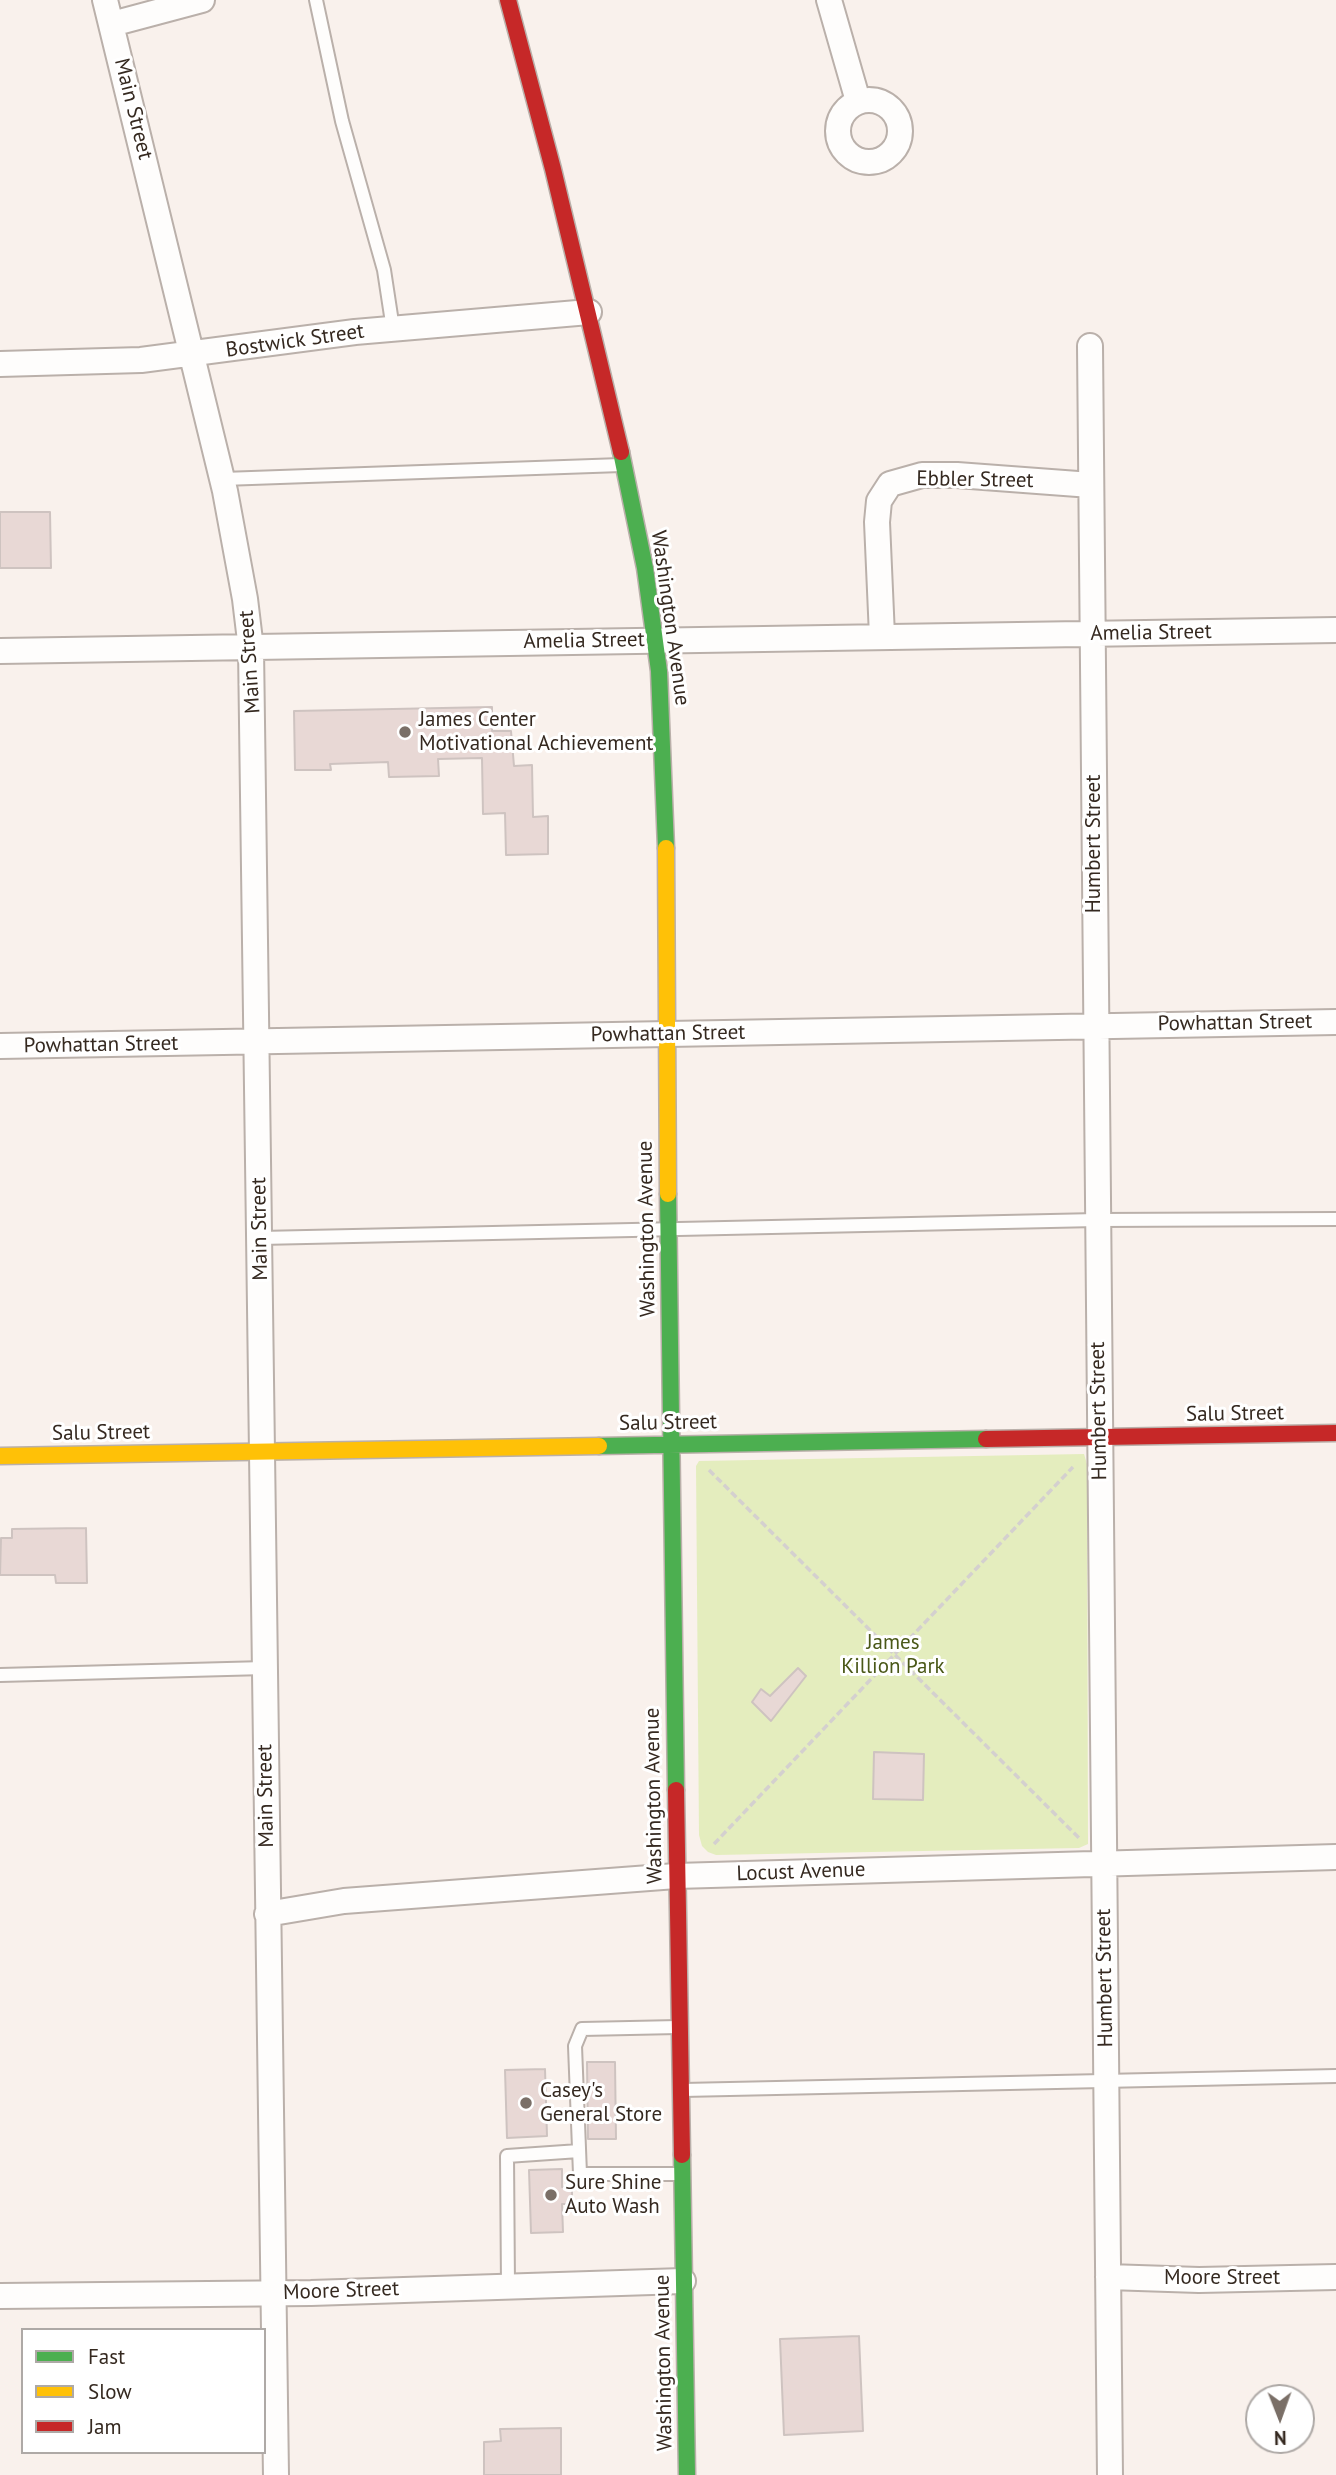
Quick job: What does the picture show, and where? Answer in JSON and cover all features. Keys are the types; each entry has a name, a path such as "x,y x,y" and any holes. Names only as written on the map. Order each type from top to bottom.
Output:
{"main road":[{"name":"Washington Avenue","path":"508,0 589,312 624,465 656,639 663,744 678,2027 687,2475"},
{"name":"Salu Street","path":"0,1456 1336,1433"}],"street":[{"name":"Main Street","path":"105,0 223,479 239,562 251,649 276,2475"},
{"path":"112,24 202,0"},
{"path":"829,0 858,101"},
{"name":"Bostwick Street","path":"0,364 141,360 393,328 589,312"},
{"name":"Humbert Street","path":"1090,346 1094,1025 1110,2475"},
{"name":"Ebbler Street","path":"881,636 878,501 890,484 922,475 957,475 1091,485"},
{"name":"Amelia Street","path":"0,651 1336,630"},
{"name":"Powhattan Street","path":"0,1046 258,1044 1336,1022"},
{"name":"Locust Avenue","path":"267,1914 344,1901 676,1876 1336,1857"},
{"name":"Moore Street","path":"1108,2277 1199,2280 1336,2277"},
{"name":"Moore Street","path":"0,2296 273,2293 683,2281"}],"lane":[{"path":"316,0 342,121 384,270 393,328"},
{"path":"223,479 624,465"},
{"path":"260,1238 1097,1220 1336,1219"},
{"path":"0,1675 265,1668"},
{"path":"678,2027 582,2029 575,2046 580,2174 681,2174"},
{"path":"680,2090 1336,2076"},
{"path":"508,2286 507,2156 579,2151"}],"path":[{"path":"708,1459 712,1475 1080,1839"},
{"path":"714,1844 1077,1463"}],"green space":[{"name":"James Killion Park","path":"1084,1454 1087,1464 1088,1844 1079,1848 716,1855 708,1852 702,1846 699,1835 696,1466 699,1461"}],"building":[{"path":"0,512 50,512 51,568 0,568"},
{"path":"492,707 492,731 511,731 514,766 532,765 533,817 548,816 548,854 506,855 505,813 483,814 482,758 438,759 439,776 389,777 388,762 330,764 331,770 295,770 294,711"},
{"path":"86,1528 87,1583 56,1583 55,1575 0,1575 1,1538 12,1538 12,1529"},
{"path":"798,1668 806,1676 771,1721 752,1702 761,1689 770,1696"},
{"path":"874,1752 924,1754 923,1800 873,1799"},
{"name":"Casey's General Store","path":"587,2062 615,2062 616,2139 588,2139"},
{"name":"Casey's General Store","path":"545,2069 547,2136 507,2138 505,2070"},
{"name":"Sure Shine Auto Wash","path":"562,2169 562,2187 572,2186 572,2204 562,2204 563,2232 531,2233 529,2170"},
{"path":"859,2336 863,2431 784,2435 780,2339"},
{"path":"561,2428 561,2475 484,2475 484,2442 501,2441 500,2429"}],"traffic: fast":[{"path":"621,452 645,568 659,671 666,848"},
{"path":"668,1194 676,1790"},
{"path":"599,1446 986,1439"},
{"path":"682,2155 687,2475"}],"traffic: slow":[{"path":"666,848 668,1194"},
{"path":"0,1456 599,1446"}],"traffic: jam":[{"path":"508,0 553,169 621,452"},
{"path":"986,1439 1336,1433"},
{"path":"676,1790 682,2155"}],"place":[{"name":"James Center Motivational Achievement","path":"405,732"},
{"name":"Casey's General Store","path":"526,2103"},
{"name":"Sure Shine Auto Wash","path":"551,2195"}]}
